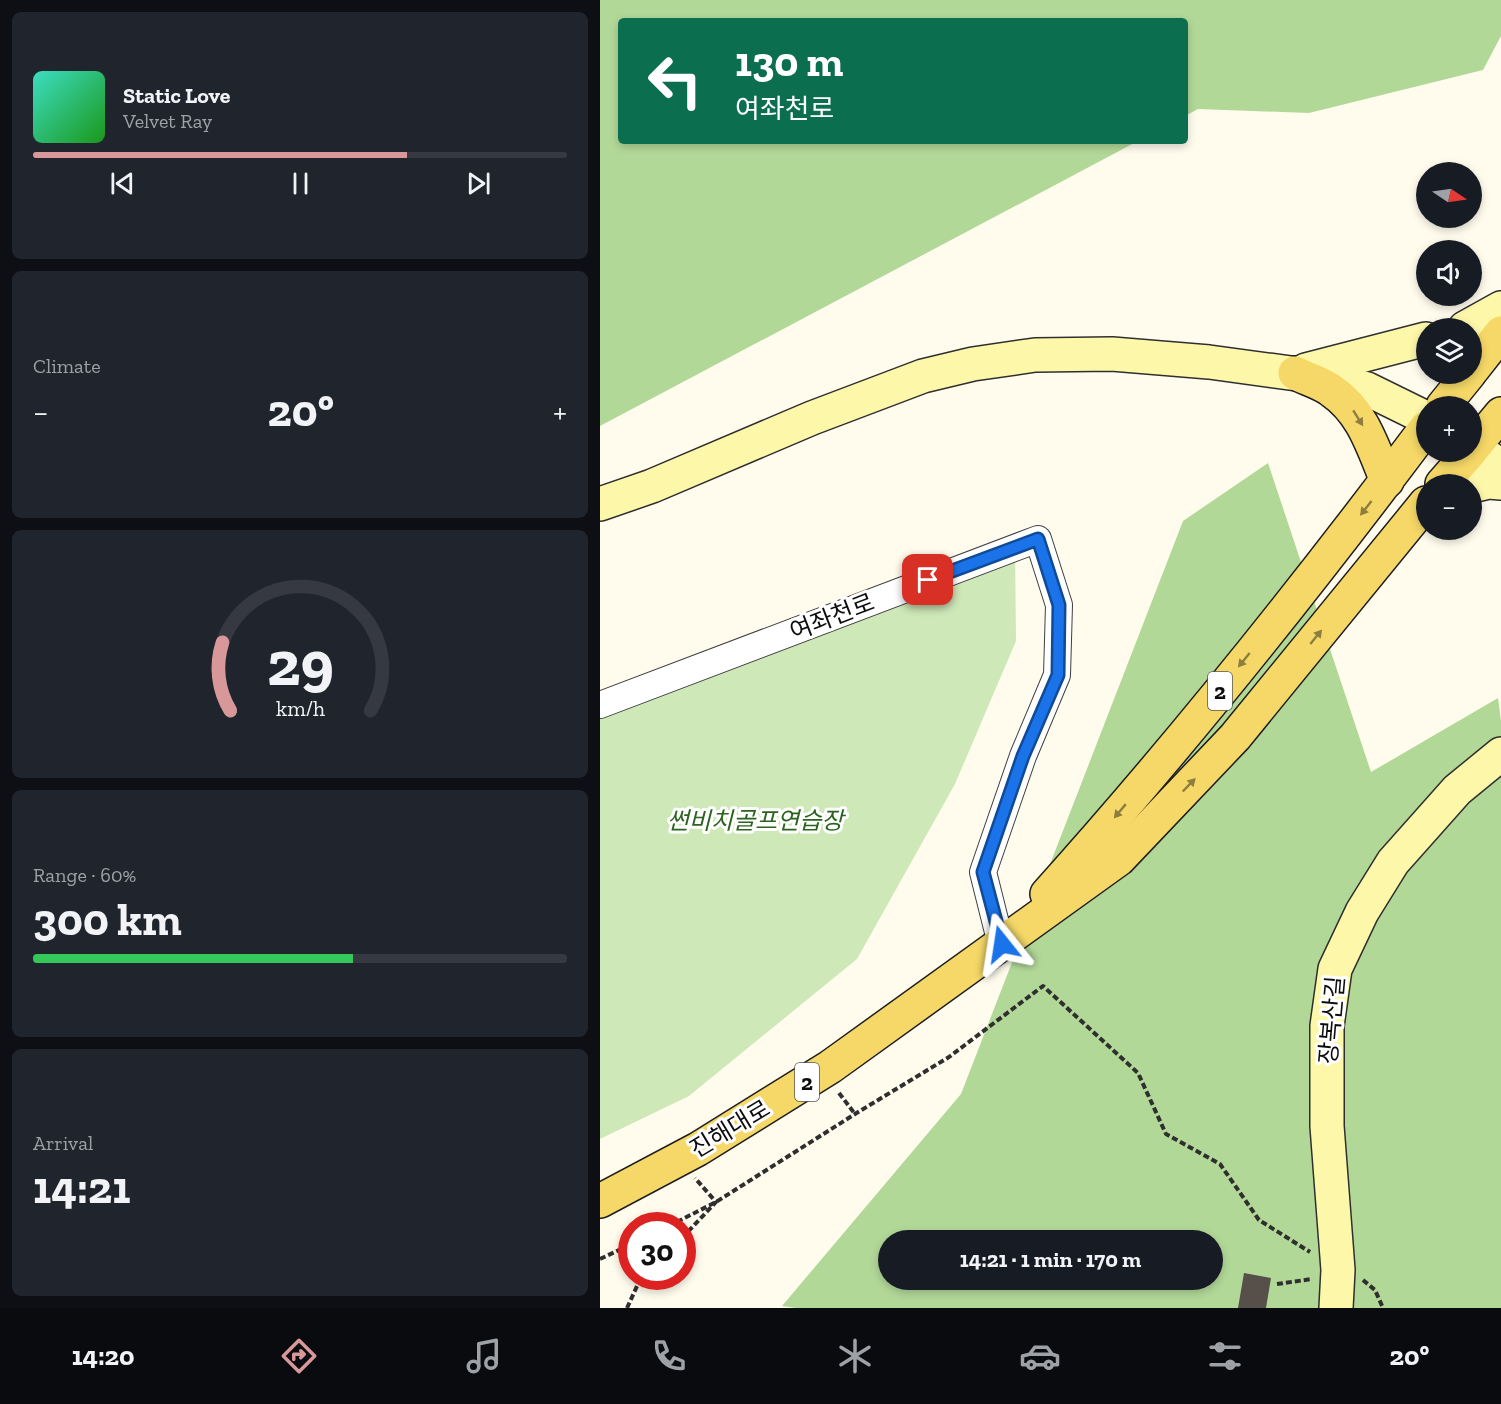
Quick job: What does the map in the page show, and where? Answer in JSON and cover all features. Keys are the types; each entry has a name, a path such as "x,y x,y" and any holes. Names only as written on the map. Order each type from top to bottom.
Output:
{"main road":[{"path":"1482,357 1501,333"},
{"path":"1295,373 1332,390 1356,412 1387,481"},
{"path":"1451,396 1460,384"},
{"name":"2","path":"1482,436 1501,414"},
{"name":"2","path":"1002,944 1096,840 1204,710 1310,579 1416,442"},
{"name":"2","path":"1450,474 1460,462"},
{"name":"2","path":"1002,944 1119,859 1235,737 1416,516"},
{"name":"진해대로","path":"600,1202 679,1160 830,1067 1002,944"}],"street":[{"path":"1482,319 1501,308"},
{"path":"1295,373 1416,342"},
{"path":"600,504 652,486 923,376 974,364 1035,355 1112,354 1209,362 1295,373 1367,388 1416,413"},
{"path":"1482,455 1501,466"},
{"path":"1482,484 1501,483"},
{"name":"여좌천로","path":"600,705 1038,539 1059,605 1058,675 1023,756 983,872 1002,944"},
{"name":"장복산길","path":"1336,1308 1338,1272 1327,1126 1327,1026 1335,969 1362,912 1393,862 1457,790 1501,754"}],"path":[{"path":"696,1212 949,1057 1044,986 1138,1073 1166,1134 1220,1164 1259,1220 1338,1272"},
{"path":"679,1160 716,1202"},
{"path":"696,1223 716,1202"},
{"path":"600,1259 618,1251"},
{"path":"1277,1284 1338,1272"},
{"path":"627,1308 635,1290"}],"green space":[{"path":"600,0 1501,0 1501,36 1483,70 1309,113 1198,109 1188,114 1188,18 618,18 618,144 1132,144 600,426"},
{"path":"1268,463 1371,772 1498,698 1501,721 1501,1308 796,1308 782,1306 961,1094 1183,521"},
{"name":"썬비치골프연습장","path":"1015,545 1016,641 955,784 857,959 689,1096 600,1139 600,717"}],"building":[{"path":"1244,1273 1271,1278 1266,1308 1238,1308"}],"route":[{"path":"928,580 1038,539 1059,605 1058,675 1023,756 983,872 1002,944"}]}
